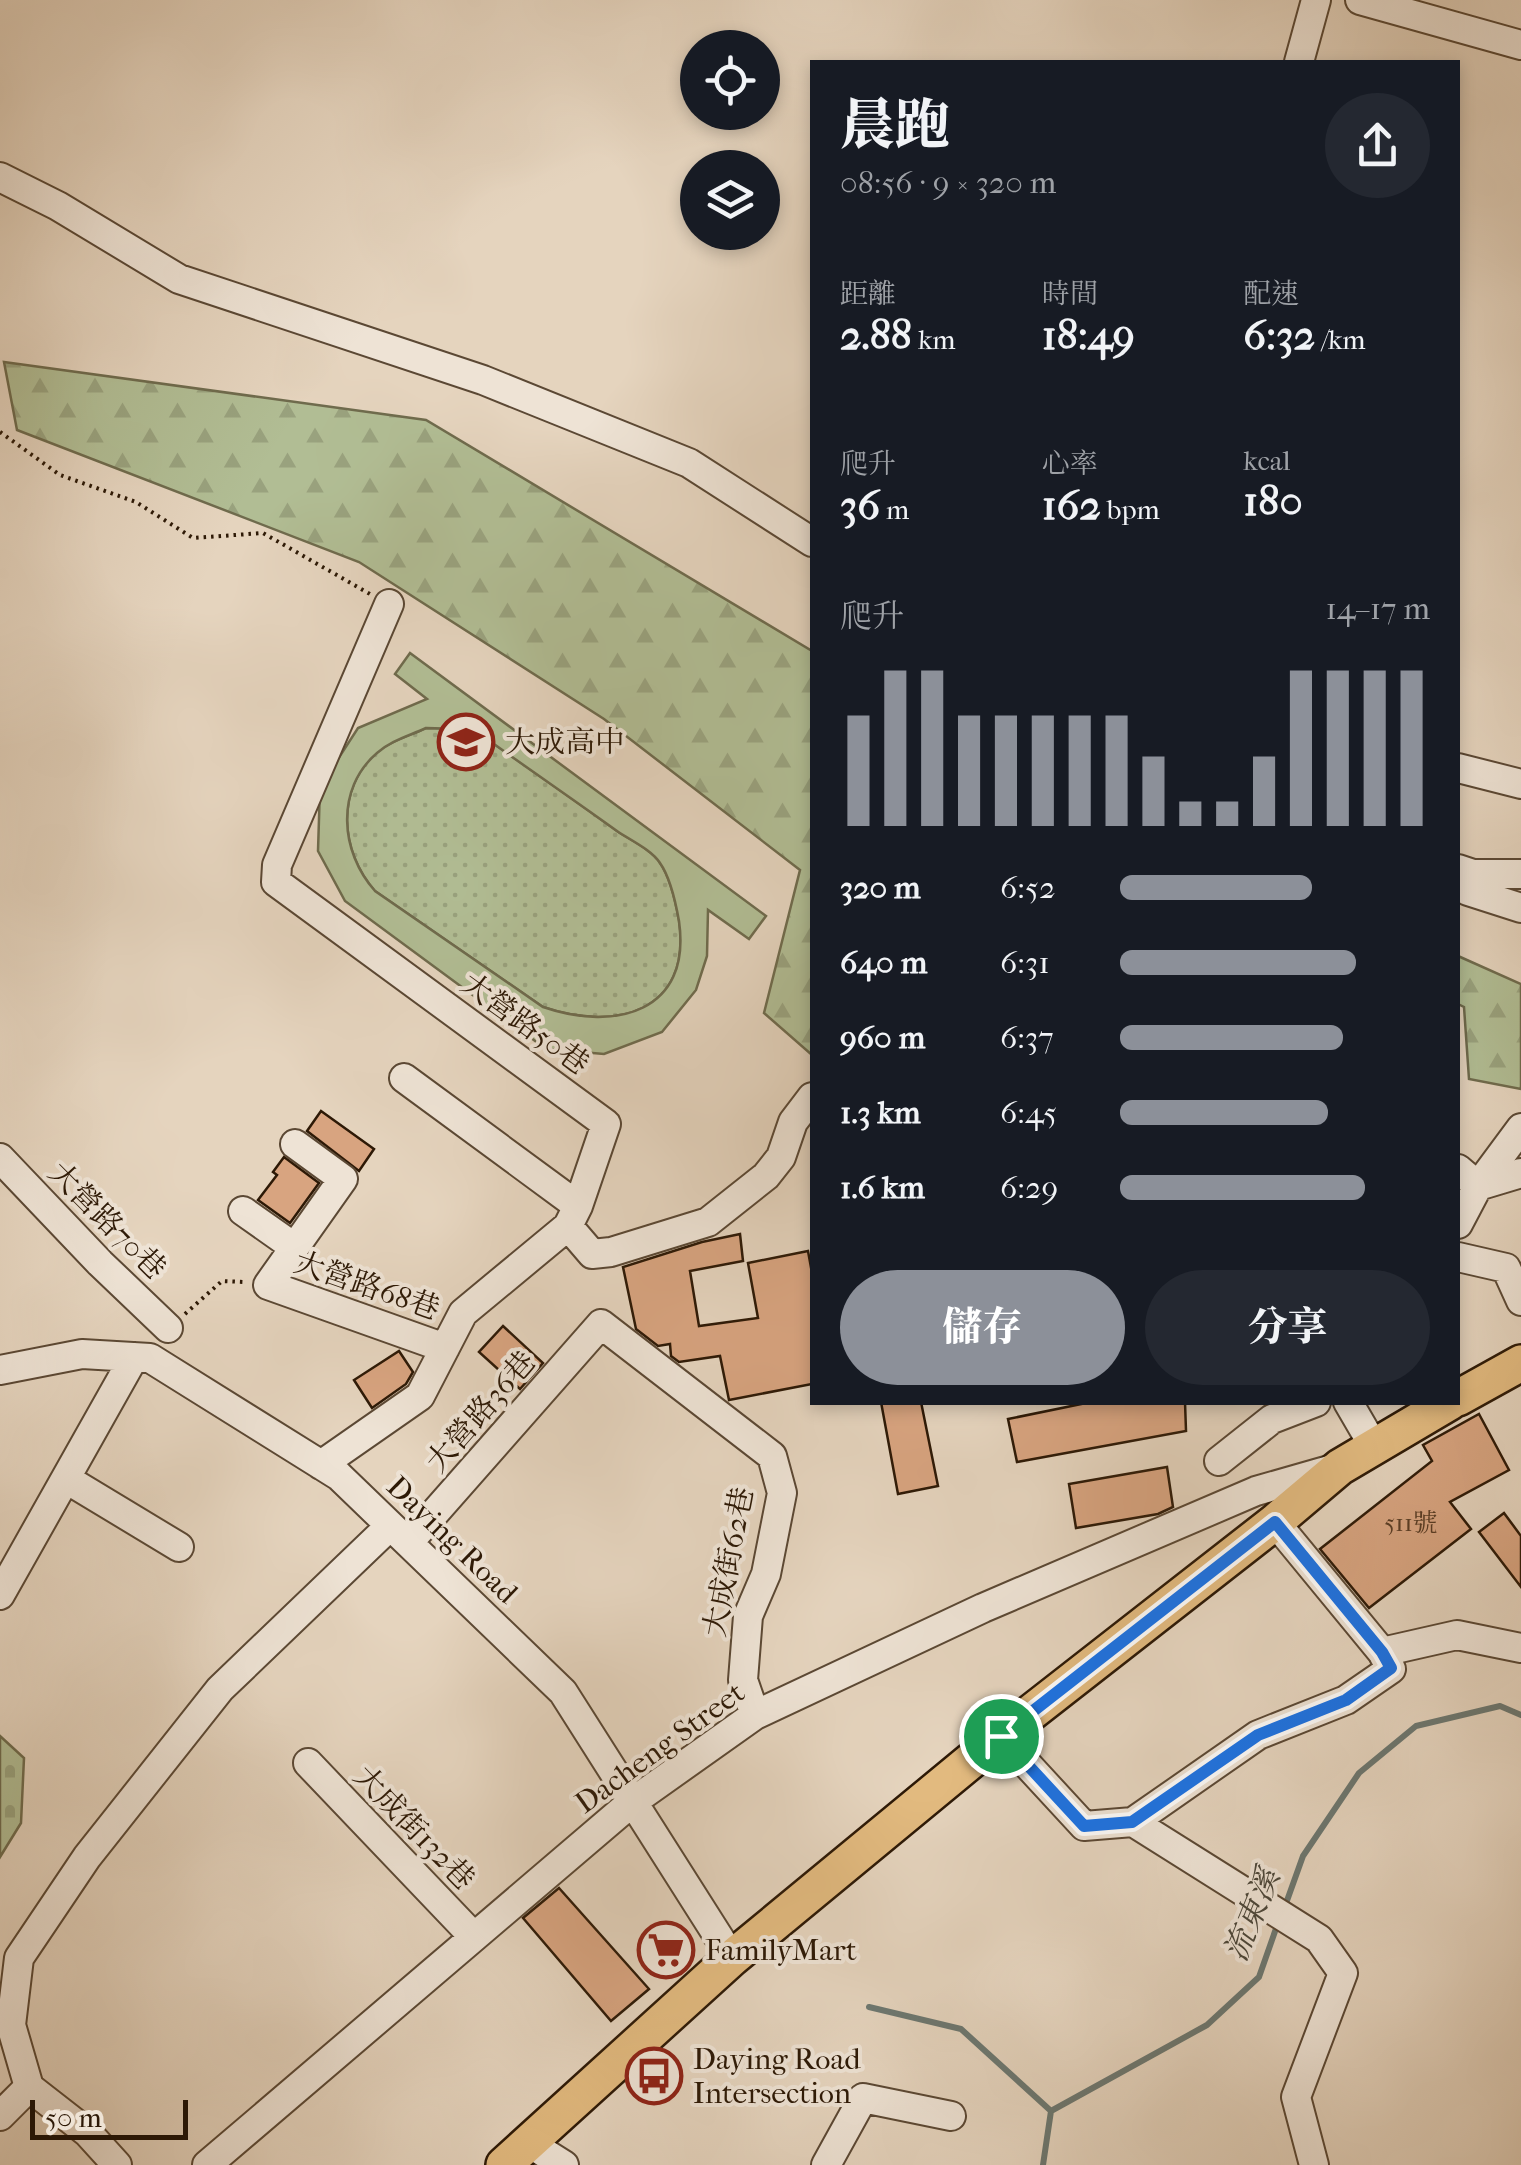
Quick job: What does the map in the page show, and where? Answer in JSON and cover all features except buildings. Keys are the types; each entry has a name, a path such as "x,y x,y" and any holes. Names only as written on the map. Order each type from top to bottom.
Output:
{"main road":[{"path":"1460,1397 1521,1363"},
{"path":"516,2154 732,1958 1001,1736 1275,1522 1340,1466 1445,1405"}],"street":[{"path":"1300,60 1316,0"},
{"path":"1360,0 1521,45"},
{"path":"0,177 58,206 180,279 483,380 689,463 810,541"},
{"path":"727,487 723,504 810,561"},
{"name":"大營路50巷","path":"389,604 277,865 276,882 606,1124 573,1216"},
{"path":"1460,769 1521,784"},
{"path":"1463,880 1473,874 1521,874"},
{"path":"1463,880 1521,908"},
{"path":"404,1078 573,1216 592,1254 612,1252 708,1222 766,1176 782,1157 793,1122 810,1099"},
{"path":"1460,1215 1468,1178 1521,1128"},
{"name":"大營路68巷","path":"295,1144 343,1179 268,1286 445,1348"},
{"name":"大營路70巷","path":"0,1158 168,1328"},
{"path":"1468,1178 1521,1173"},
{"path":"243,1211 294,1247"},
{"path":"321,1464 420,1396 463,1313 573,1216"},
{"path":"1460,1257 1506,1268 1521,1301"},
{"name":"大營路36巷","path":"29,2087 11,2025 19,1958 87,1857 220,1689 400,1534 600,1324"},
{"name":"大成街62巷","path":"600,1324 772,1456 782,1494 766,1574 748,1616 742,1680 755,1715"},
{"name":"Daying Road","path":"0,1370 82,1354 150,1358 339,1476 563,1692 732,1958"},
{"path":"0,1595 134,1357"},
{"path":"1219,1461 1272,1419 1308,1405"},
{"path":"1350,1405 1373,1445"},
{"name":"Dacheng Street","path":"207,2165 631,1803 755,1715 984,1608 1256,1491 1340,1466"},
{"path":"68,1480 179,1547"},
{"path":"1001,1736 1084,1826 1132,1822 1258,1735 1346,1700 1391,1668 1275,1522"},
{"path":"1382,1652 1457,1635 1521,1648"},
{"name":"大成街132巷","path":"308,1763 474,1937"},
{"path":"1132,1822 1320,1939 1343,1973 1296,2097 1314,2165"},
{"path":"0,2116 29,2087 88,2134 117,2165"},
{"path":"826,2165 863,2098 951,2116"},
{"path":"516,2154 564,2165"}],"path":[{"path":"0,432 60,476 136,502 193,538 263,533 389,604"},
{"name":"大營路68巷","path":"168,1328 222,1282 258,1282 268,1286"}],"green space":[{"path":"4,362 426,420 810,650 810,1053 764,1013 800,870 604,719 359,562 17,430"},
{"path":"410,653 766,916 749,939 708,910 707,956 696,990 662,1032 604,1054 546,1049 345,901 318,851 320,787 358,728 427,699 395,674","holes":["426,728 462,729 487,739 660,863 676,907 680,952 674,976 661,995 643,1008 597,1017 543,1007 375,891 363,875 349,840 347,821 354,784 363,768 389,745"]},
{"path":"426,728 462,729 487,739 656,858 670,883 679,921 680,952 674,976 661,995 643,1008 622,1015 597,1017 543,1007 375,891 363,875 349,840 347,821 354,784 377,752"},
{"path":"1460,957 1521,984 1521,1089 1469,1079 1464,1007 1460,1005"},
{"path":"0,1736 24,1758 21,1823 0,1857"}],"waterway":[{"name":"流東溪","path":"1284,1909 1303,1856 1359,1773 1416,1726 1500,1706 1521,1715"},
{"name":"流東溪","path":"1043,2165 1051,2111 1207,2025 1259,1977 1279,1920"},
{"path":"869,2007 961,2029 1051,2111"}],"place":[{"name":"大成高中","path":"466,742"},
{"name":"FamilyMart","path":"666,1950"},
{"name":"Daying Road Intersection","path":"654,2076"}],"route":[{"path":"1275,1522 1391,1668 1346,1700 1258,1735 1132,1822 1084,1826 1001,1736 1275,1522"}]}
